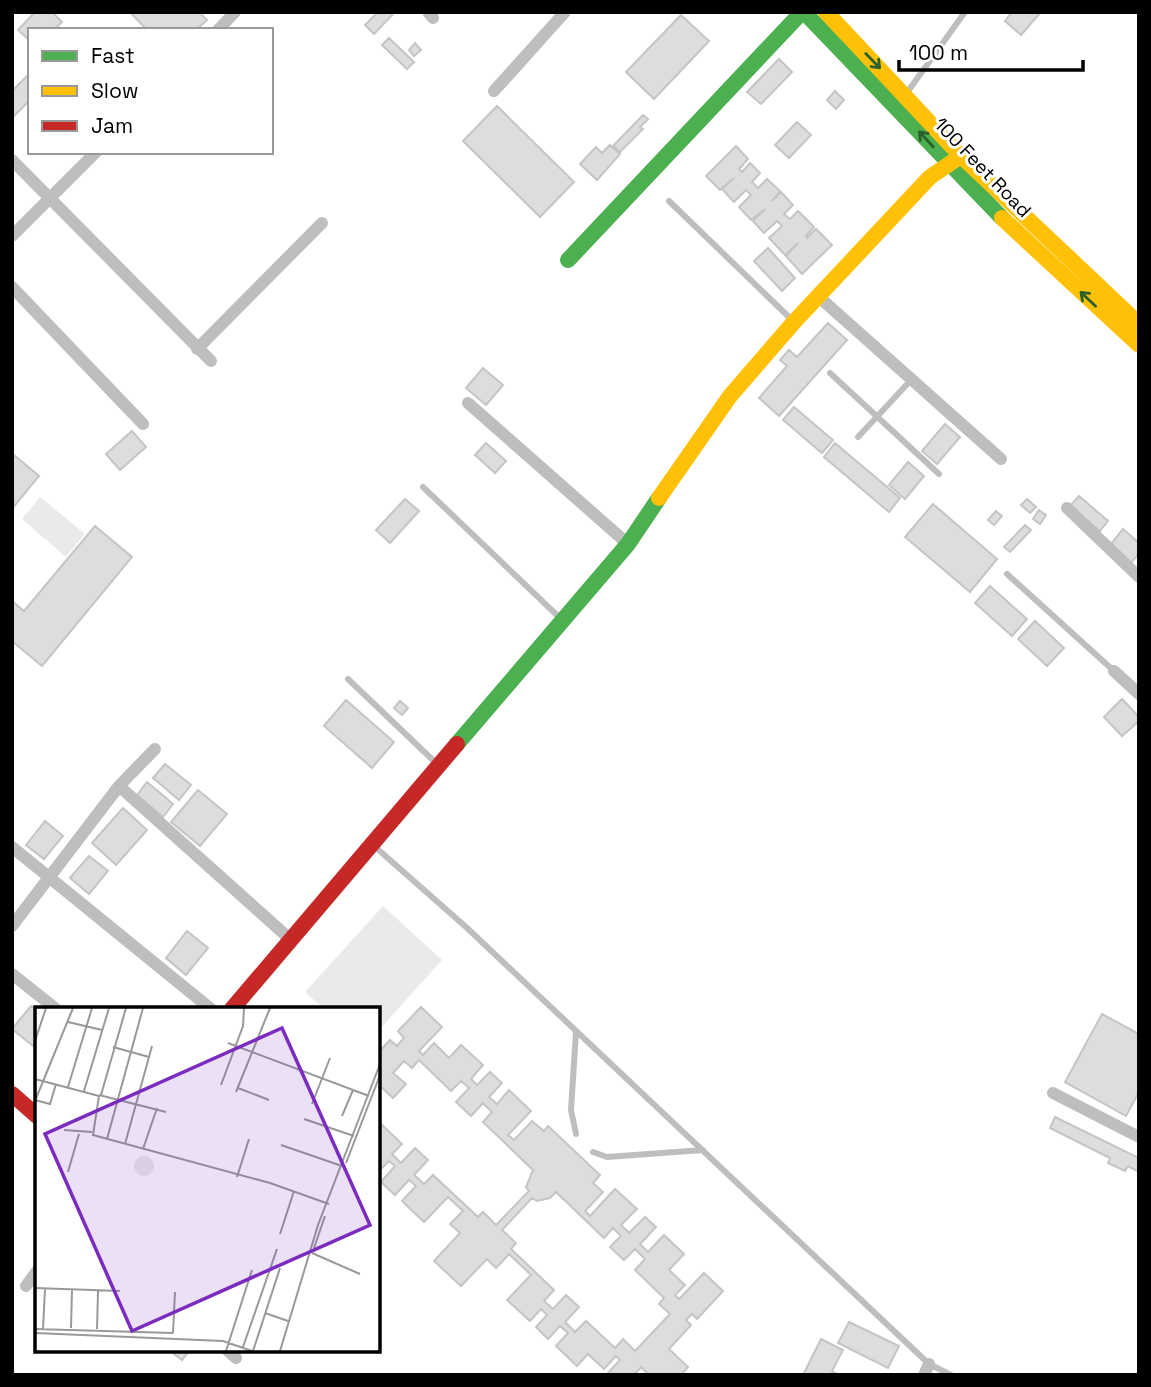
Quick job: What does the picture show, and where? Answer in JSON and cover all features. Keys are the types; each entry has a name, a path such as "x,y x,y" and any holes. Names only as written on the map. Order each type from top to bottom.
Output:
{"street":[{"path":"220,28 235,12"},
{"path":"494,91 565,12"},
{"path":"568,260 803,12"},
{"name":"100 Feet Road","path":"803,12 955,160 1139,324"},
{"name":"100 Feet Road","path":"826,12 905,95 955,160 1038,253 1139,345"},
{"path":"12,236 94,154"},
{"path":"12,160 211,361"},
{"path":"234,1007 628,544 729,398 794,322 930,177 955,160"},
{"path":"197,349 322,223"},
{"path":"12,287 143,424"},
{"path":"819,297 1001,459"},
{"path":"468,403 628,544"},
{"path":"1066,508 1139,577"},
{"path":"1114,671 1139,694"},
{"path":"12,926 119,786 155,749"},
{"path":"119,786 290,940"},
{"path":"12,848 209,1007"},
{"path":"12,974 53,1007"},
{"path":"1053,1093 1139,1137"},
{"path":"12,1094 35,1113"},
{"path":"26,1286 35,1274"}],"lane":[{"path":"905,95 965,12"},
{"path":"669,201 794,322"},
{"path":"830,373 939,474"},
{"path":"858,437 911,380"},
{"path":"423,488 563,621"},
{"path":"1007,574 1114,671"},
{"path":"348,679 440,767"},
{"path":"372,844 466,927 703,1150 926,1369 951,1375"},
{"path":"576,1032 571,1110 576,1134"},
{"path":"593,1152 607,1157 703,1150"}],"shaded area":[{"path":"40,497 85,534 66,557 22,519"},
{"path":"383,906 442,960 380,1029 380,1007 322,1007 305,992"}],"building":[{"path":"35,12 52,12 62,22 58,28 28,28 28,39 18,30"},
{"path":"130,12 199,12 207,20 198,28 145,28"},
{"path":"378,12 395,12 374,34 365,25"},
{"path":"1012,12 1041,12 1021,35 1005,21"},
{"path":"681,15 709,41 654,99 626,72"},
{"path":"389,38 414,62 407,69 382,45"},
{"path":"415,43 421,50 414,56 409,50"},
{"path":"779,59 792,72 761,104 747,92"},
{"path":"28,75 28,102 12,118 12,91"},
{"path":"835,91 844,100 836,109 827,100"},
{"path":"497,106 574,182 540,217 463,141"},
{"path":"643,115 648,119 640,127 643,129 620,152 613,146"},
{"path":"797,122 811,135 789,158 775,145"},
{"path":"610,145 620,154 597,180 580,164 596,147 602,153"},
{"path":"736,146 748,159 739,169 742,172 750,163 760,173 752,182 758,188 767,179 780,191 772,201 781,192 793,205 784,214 790,219 798,211 814,227 807,238 816,229 832,245 802,274 786,256 798,243 785,255 769,238 782,226 777,221 764,233 753,221 765,209 751,220 739,207 751,195 746,190 734,202 722,189 734,178 720,190 706,176"},
{"path":"768,248 795,278 782,291 754,261"},
{"path":"828,323 847,340 779,416 759,398 787,366 780,360 789,350 797,357"},
{"path":"483,368 503,385 486,405 466,388"},
{"path":"794,407 833,440 822,453 783,420"},
{"path":"945,424 960,437 937,464 922,451"},
{"path":"132,431 146,447 120,470 106,454"},
{"path":"486,443 506,461 495,473 475,455"},
{"path":"835,443 900,498 889,512 824,457"},
{"path":"14,455 39,476 12,509 12,458"},
{"path":"908,462 924,476 905,499 889,485"},
{"path":"1079,496 1108,521 1100,531 1070,506"},
{"path":"405,499 419,511 390,543 376,530"},
{"path":"1027,499 1036,507 1030,513 1021,505"},
{"path":"933,504 997,559 970,592 905,537"},
{"path":"1039,510 1046,515 1040,524 1033,519"},
{"path":"996,511 1002,516 994,525 988,520"},
{"path":"1025,525 1031,530 1010,552 1004,547"},
{"path":"95,526 132,557 42,666 12,641 12,601 24,611"},
{"path":"1123,529 1139,543 1139,553 1131,563 1110,545"},
{"path":"990,586 1027,619 1012,636 975,603"},
{"path":"1035,621 1064,648 1047,666 1018,639"},
{"path":"1122,699 1139,717 1139,721 1122,736 1104,717"},
{"path":"346,700 394,742 372,768 324,726"},
{"path":"400,701 408,708 402,715 394,708"},
{"path":"165,764 191,785 179,800 153,778"},
{"path":"147,782 173,804 163,817 137,795"},
{"path":"198,790 227,814 200,846 171,822"},
{"path":"123,808 147,830 116,865 92,843"},
{"path":"45,821 63,836 44,859 26,845"},
{"path":"89,856 108,871 89,894 70,878"},
{"path":"187,931 208,948 186,975 166,958"},
{"path":"31,1006 35,1009 33,1046 12,1029"},
{"path":"421,1007 442,1027 419,1051 423,1055 434,1043 449,1058 461,1045 483,1065 471,1079 477,1085 490,1072 502,1083 489,1097 497,1104 509,1090 531,1111 508,1135 514,1140 532,1121 544,1131 548,1126 600,1175 593,1183 603,1192 585,1211 590,1216 615,1189 637,1209 621,1225 629,1233 645,1217 656,1227 640,1244 648,1252 664,1235 684,1254 669,1270 685,1285 675,1295 679,1299 704,1273 723,1291 697,1319 692,1314 686,1320 691,1325 669,1349 688,1367 681,1375 649,1375 641,1367 634,1375 606,1375 620,1360 616,1356 604,1369 588,1354 577,1366 556,1346 568,1333 560,1326 548,1339 536,1327 547,1315 541,1309 530,1321 507,1300 531,1275 509,1254 496,1268 487,1259 461,1286 434,1261 460,1233 450,1224 463,1211 448,1197 424,1222 402,1201 416,1186 409,1180 395,1195 381,1182 395,1166 389,1161 380,1170 380,1123 402,1144 392,1154 401,1163 415,1148 428,1160 414,1175 424,1184 433,1175 478,1217 483,1212 496,1225 529,1191 526,1187 533,1170 483,1122 492,1112 483,1103 471,1116 456,1102 469,1088 461,1081 451,1091 419,1060 412,1068 404,1061 393,1073 406,1084 393,1098 380,1086 380,1051 390,1040 397,1046 404,1038 398,1031","holes":["556,1192 604,1238 613,1228 621,1236 610,1247 624,1260 635,1249 645,1259 635,1270 664,1298 659,1304 670,1314 635,1351 623,1339 615,1348 586,1321 575,1332 565,1322 579,1307 566,1295 553,1309 544,1301 554,1290 511,1249 516,1243 502,1230 532,1198 537,1201 550,1198"]},
{"path":"1102,1014 1139,1034 1139,1092 1126,1116 1065,1082"},
{"path":"1055,1117 1139,1158 1139,1172 1128,1166 1125,1171 1108,1163 1110,1158 1050,1128"},
{"path":"849,1322 899,1346 888,1368 838,1343"},
{"path":"821,1339 843,1350 832,1371 839,1375 803,1375"},
{"path":"172,1352 188,1352 182,1360"}],"traffic: fast":[{"path":"568,260 802,12"},
{"path":"804,12 1002,218"},
{"path":"457,744 628,544 659,498"}],"traffic: slow":[{"path":"826,12 961,156 1139,324"},
{"path":"659,498 730,396 794,322 930,177 961,156"},
{"path":"1002,218 1139,345"}],"traffic: jam":[{"path":"234,1007 457,744"},
{"path":"12,1094 35,1114"}]}
